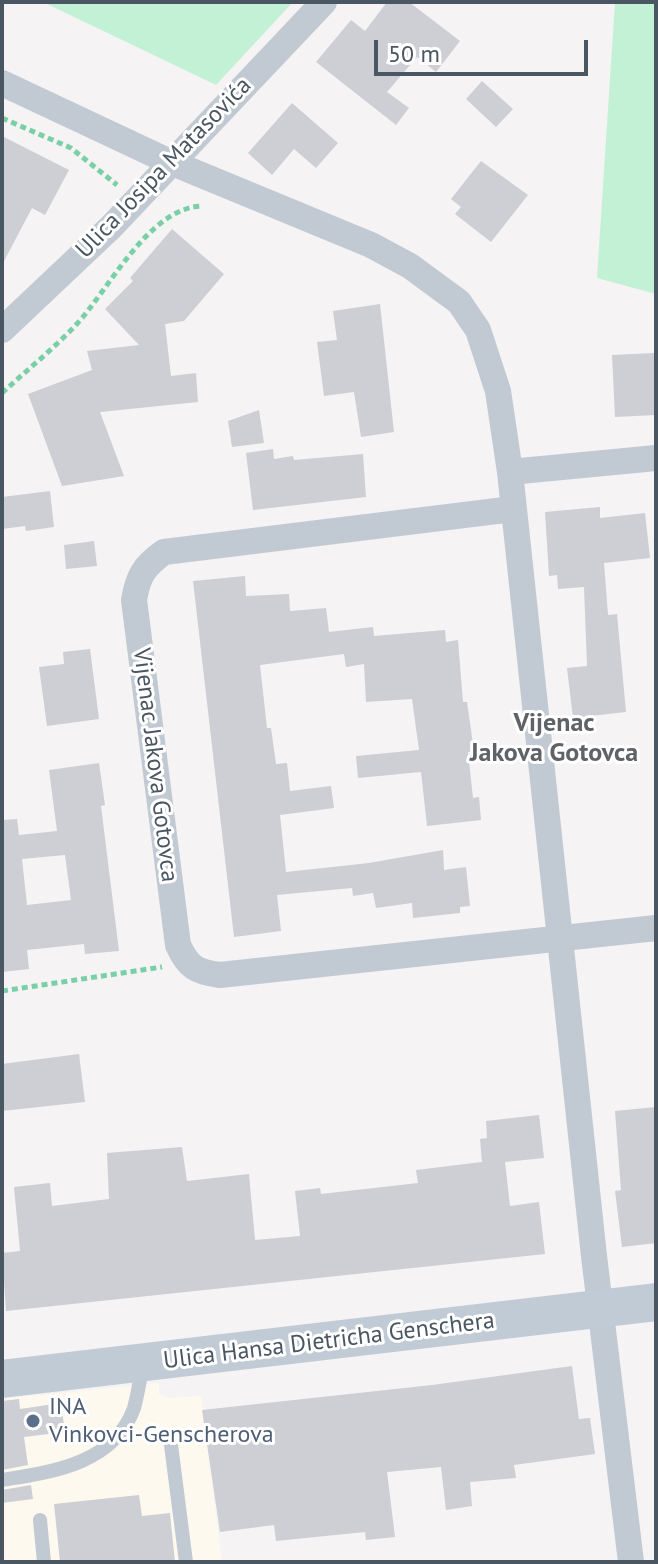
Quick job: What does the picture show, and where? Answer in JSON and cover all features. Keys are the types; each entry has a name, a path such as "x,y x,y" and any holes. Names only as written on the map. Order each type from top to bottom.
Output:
{"main road":[{"name":"Ulica Hansa Dietricha Genschera","path":"2,1379 656,1302"}],"street":[{"name":"Ulica Josipa Matasovića","path":"2,330 138,197 324,2"},
{"path":"2,83 170,162 371,245 410,266 459,302 478,330 498,391 510,472 559,940 631,1562"},
{"path":"510,472 656,458"},
{"name":"Vijenac Jakova Gotovca","path":"187,964 178,945 134,600 137,580 145,565 164,552 513,509"},
{"path":"187,964 200,973 220,975 656,928"}],"lane":[{"path":"2,1480 55,1472 78,1465 99,1452 122,1430 133,1409 143,1363"},
{"path":"171,1445 186,1562"},
{"path":"40,1520 44,1562"}],"path":[{"path":"2,118 71,148 103,170 114,183 170,216"},
{"path":"2,393 76,325 142,242 170,216 187,208 208,208"},
{"path":"2,991 187,964"}],"shaded area":[{"path":"159,1383 159,1394 167,1398 201,1396 222,1562 2,1562 2,1399"}],"green space":[{"path":"43,2 293,2 216,85"},
{"path":"615,2 656,2 656,294 597,278"}],"building":[{"path":"387,2 409,2 460,41 436,72 417,57 387,92 409,108 396,125 316,62 351,20 365,31"},
{"path":"482,81 513,109 496,127 466,99"},
{"path":"292,103 338,143 316,168 294,149 272,175 248,153"},
{"path":"2,136 69,170 45,215 32,208 2,265"},
{"path":"481,161 528,195 491,242 455,214 461,207 451,199"},
{"path":"172,229 224,274 184,321 165,324 171,376 196,373 198,402 100,412 124,476 62,486 28,394 92,370 87,351 139,345 105,309 133,281 130,278"},
{"path":"380,304 394,432 361,437 354,392 324,396 317,342 337,340 333,311"},
{"path":"654,353 656,415 615,417 612,355"},
{"path":"259,410 264,443 232,447 228,421"},
{"path":"273,449 274,459 363,454 366,497 253,510 246,453"},
{"path":"50,491 54,527 26,531 25,526 2,529 2,497"},
{"path":"600,507 600,518 645,513 650,558 604,563 608,615 617,614 626,712 573,718 567,668 587,666 584,587 558,589 557,575 549,576 545,512"},
{"path":"94,541 97,566 66,569 64,545"},
{"path":"245,576 246,596 289,594 290,611 326,608 329,632 373,627 374,636 445,630 446,642 458,640 463,702 467,702 474,751 468,752 473,798 479,797 481,820 427,826 421,772 358,778 356,756 419,750 412,699 366,702 364,664 346,667 344,654 260,665 267,728 271,728 276,764 287,763 290,791 331,786 334,808 280,815 286,872 369,863 443,850 444,870 466,867 470,906 460,907 460,913 413,918 412,903 376,908 373,893 353,896 352,888 277,895 281,931 234,937 193,581"},
{"path":"90,649 99,719 47,726 39,667 64,664 63,652"},
{"path":"99,763 105,805 101,806 119,951 85,954 84,944 27,950 29,969 2,972 2,820 17,819 19,835 57,831 49,770","holes":["65,855 71,900 27,905 22,859"]},
{"path":"79,1054 85,1102 2,1111 2,1064"},
{"path":"656,1107 656,1243 622,1247 615,1191 621,1190 615,1111"},
{"path":"539,1115 544,1158 505,1162 510,1206 539,1202 545,1254 6,1311 2,1253 20,1251 14,1187 50,1183 52,1206 109,1199 107,1153 182,1147 187,1181 249,1174 255,1240 300,1236 295,1191 320,1188 321,1194 418,1183 416,1170 482,1162 480,1139 487,1138 486,1121"},
{"path":"572,1366 579,1419 590,1418 595,1454 514,1465 516,1478 470,1482 472,1506 446,1510 441,1467 387,1472 395,1537 366,1540 365,1532 276,1541 274,1525 220,1532 202,1410"},
{"name":"INA Vinkovci-Genscherova","path":"19,1399 20,1409 61,1403 65,1432 24,1437 28,1465 2,1470 2,1401"},
{"path":"31,1485 33,1499 2,1503 2,1490"},
{"path":"139,1495 142,1516 170,1513 175,1562 60,1562 54,1504"}],"place":[{"name":"INA Vinkovci-Genscherova","path":"33,1421"}],"district":[{"name":"Vijenac Jakova Gotovca","path":"554,739"}]}
